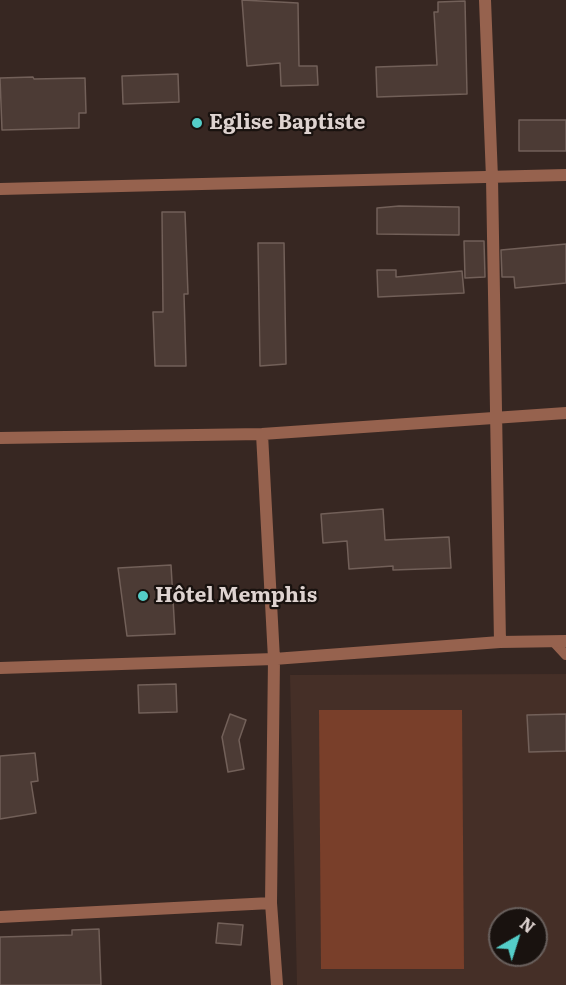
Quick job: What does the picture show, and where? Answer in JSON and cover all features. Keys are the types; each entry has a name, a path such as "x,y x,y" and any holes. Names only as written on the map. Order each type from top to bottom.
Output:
{"street":[{"path":"485,0 492,178 500,642"},
{"path":"0,189 566,175"},
{"path":"0,438 262,434 566,413"},
{"path":"262,434 274,659 271,903 277,985"},
{"path":"0,668 274,659 500,642 566,641"},
{"path":"0,917 271,903"}],"lane":[{"path":"552,641 566,655"}],"shaded area":[{"path":"566,674 566,985 297,985 290,675"},
{"path":"319,710 462,710 464,969 321,969"}],"building":[{"path":"242,0 298,3 299,66 317,66 318,85 281,86 280,63 247,66"},
{"path":"465,1 467,94 377,97 376,67 437,65 434,12 438,12 438,2"},
{"path":"178,74 179,102 123,104 122,76"},
{"path":"33,77 34,79 85,78 86,113 79,113 79,128 2,130 0,78"},
{"path":"519,120 566,120 566,151 519,151"},
{"path":"459,207 459,235 377,234 377,208"},
{"path":"162,212 185,212 188,294 184,294 186,366 155,366 153,312 163,312"},
{"path":"464,241 484,241 485,277 465,278"},
{"path":"258,243 284,243 286,364 260,366"},
{"path":"566,244 566,283 515,288 514,277 502,277 501,250"},
{"path":"377,270 396,270 396,277 462,271 464,293 378,297"},
{"path":"383,509 385,540 449,537 451,568 393,570 393,566 349,569 347,541 323,543 321,514"},
{"path":"171,565 175,634 127,636 118,568"},
{"path":"176,684 177,712 139,713 138,685"},
{"path":"230,714 246,720 239,740 244,769 228,772 222,737"},
{"path":"566,714 566,751 529,752 527,715"},
{"path":"35,753 38,781 31,782 36,813 0,819 0,756"},
{"path":"218,923 243,925 241,945 216,943"},
{"path":"99,929 101,985 0,985 0,937 72,935 72,930"}],"place":[{"name":"Eglise Baptiste","path":"197,123"},
{"name":"Hôtel Memphis","path":"143,596"}]}
